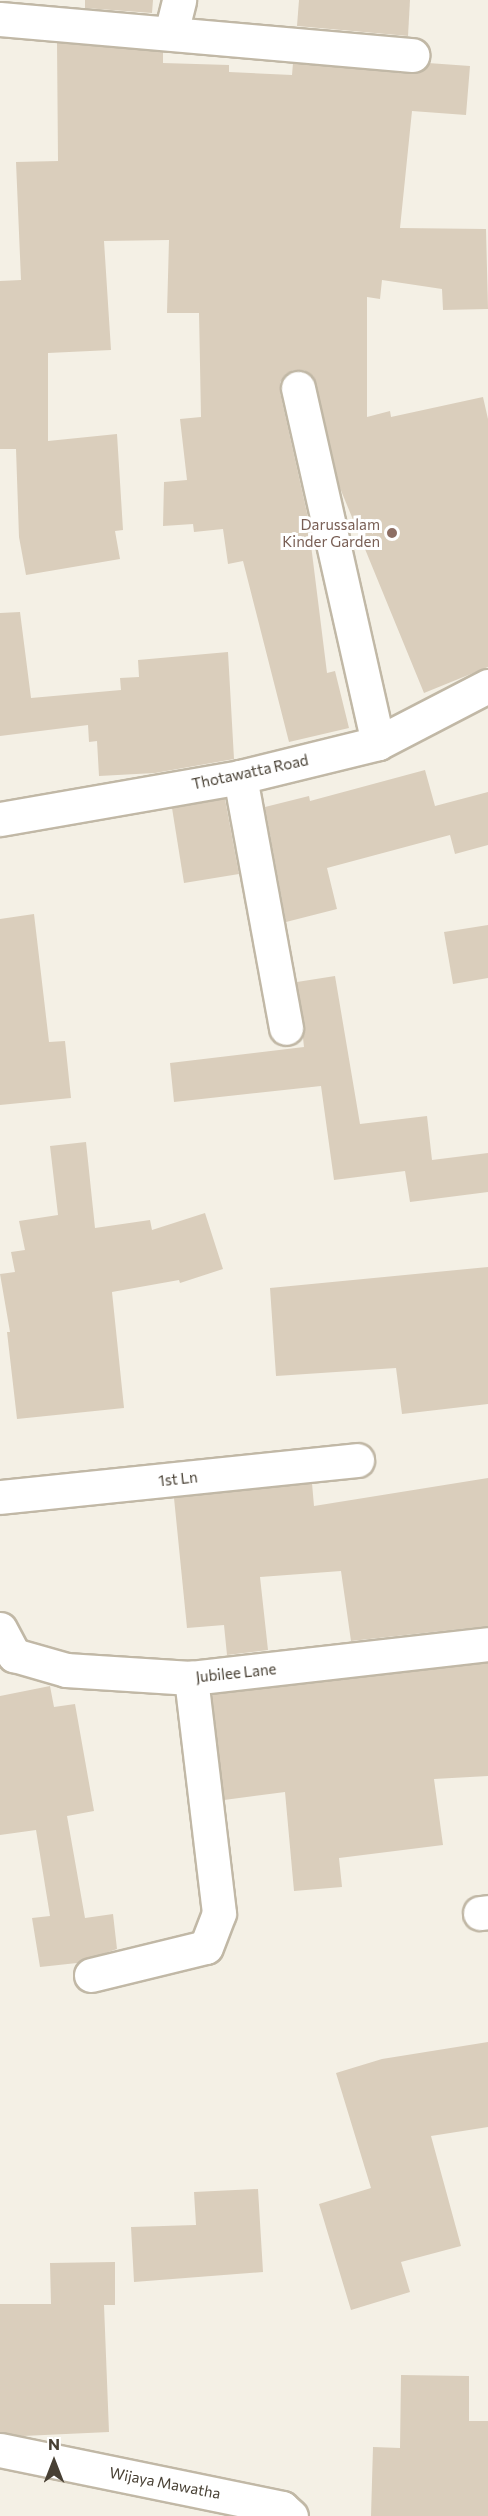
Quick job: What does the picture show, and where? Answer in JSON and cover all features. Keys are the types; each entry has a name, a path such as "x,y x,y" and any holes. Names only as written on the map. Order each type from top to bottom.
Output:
{"street":[{"path":"171,33 179,0"},
{"path":"0,19 412,55"},
{"path":"298,388 378,743"},
{"name":"Thotawatta Road","path":"0,819 240,777 378,743 488,686"},
{"path":"240,777 286,1028"},
{"name":"1st Ln","path":"0,1497 357,1460"},
{"name":"Jubilee Lane","path":"0,1629 14,1655 66,1670 191,1678 488,1644"},
{"path":"91,1975 206,1947 219,1913 191,1678"},
{"name":"Wijaya Mawatha","path":"0,2450 282,2508 291,2516"}],"building":[{"path":"85,0 153,0 152,13 85,8"},
{"path":"299,0 410,0 408,36 297,26"},
{"path":"57,43 163,52 163,63 229,65 229,72 292,75 293,63 410,74 420,72 428,63 470,66 466,115 412,111 400,228 486,229 488,309 443,310 442,289 382,280 380,299 367,297 367,417 390,411 391,417 483,397 488,419 488,667 424,693 340,488 316,383 304,370 293,370 280,382 280,392 307,513 327,673 335,671 349,728 289,742 243,561 228,564 223,529 194,532 193,524 163,526 164,482 187,480 180,419 201,417 199,313 167,313 169,240 104,241 111,350 48,353 48,441 117,434 123,530 115,531 120,559 26,575 19,537 16,449 0,449 0,281 21,280 16,162 58,161"},
{"path":"20,612 31,698 121,690 120,678 139,677 138,660 228,652 234,759 155,773 99,776 97,741 89,742 88,725 0,736 0,613"},
{"path":"425,770 435,806 488,792 488,845 455,854 450,835 327,868 337,909 286,922 265,807 309,796 310,801"},
{"path":"225,799 239,874 184,883 172,808"},
{"path":"34,914 49,1042 65,1041 71,1098 0,1105 0,919"},
{"path":"488,925 488,978 453,984 444,932"},
{"path":"335,976 360,1124 427,1116 432,1160 488,1153 488,1192 410,1202 405,1171 334,1180 321,1086 174,1102 170,1063 304,1047 297,982"},
{"path":"86,1142 95,1228 150,1220 152,1230 205,1213 223,1269 180,1283 179,1280 112,1292 124,1408 17,1419 7,1332 10,1332 0,1274 15,1272 11,1252 25,1250 19,1221 58,1215 50,1146"},
{"path":"488,1267 488,1404 402,1414 396,1368 276,1376 270,1288"},
{"path":"488,1478 488,1626 351,1641 341,1571 260,1577 268,1650 227,1655 224,1625 187,1628 174,1498 312,1483 314,1506"},
{"path":"488,1663 488,1776 434,1779 443,1845 339,1858 342,1887 294,1891 285,1792 224,1800 212,1694"},
{"path":"50,1686 54,1707 75,1704 94,1811 67,1816 85,1918 113,1914 117,1949 77,1963 40,1967 32,1918 50,1916 36,1830 0,1835 0,1696"},
{"path":"488,2042 488,2127 431,2136 461,2246 401,2262 410,2292 351,2310 319,2204 371,2188 336,2073 382,2059"},
{"path":"258,2189 263,2272 134,2282 131,2227 196,2225 194,2192"},
{"path":"115,2262 115,2305 104,2305 109,2432 23,2436 0,2432 0,2304 51,2304 50,2263"},
{"path":"401,2375 469,2376 469,2421 488,2421 488,2516 371,2516 373,2447 400,2448"}],"place":[{"name":"Darussalam Kinder Garden","path":"392,533"}]}
